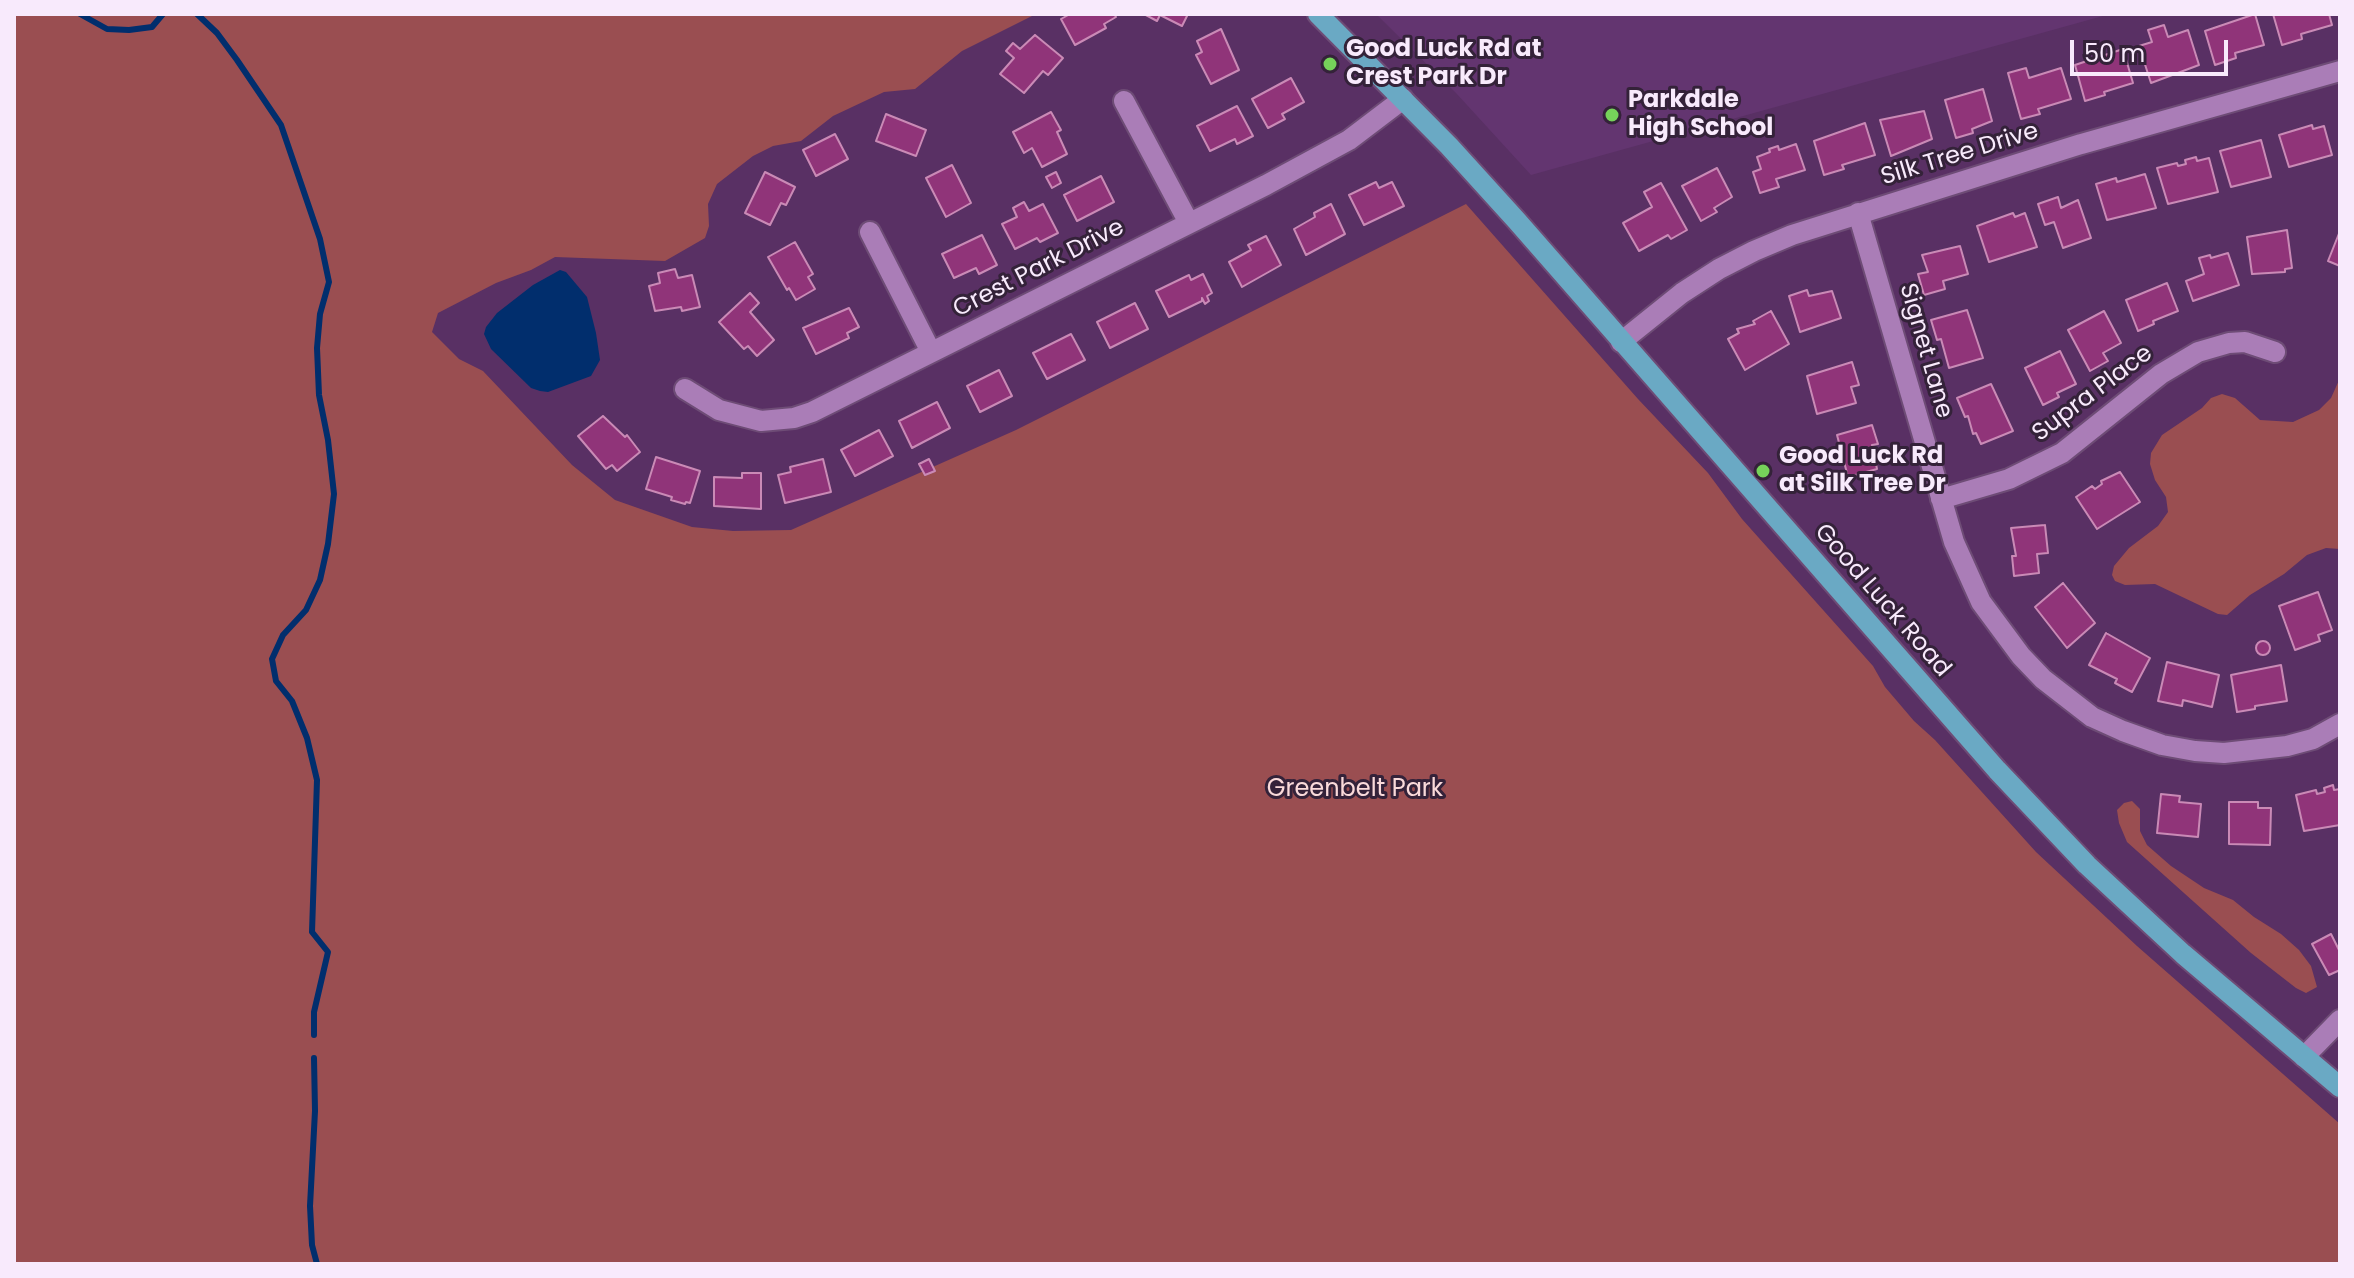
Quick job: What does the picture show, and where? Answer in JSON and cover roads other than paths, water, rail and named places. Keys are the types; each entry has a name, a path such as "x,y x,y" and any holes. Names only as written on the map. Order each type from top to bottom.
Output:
{"main road":[{"name":"Good Luck Road","path":"1318,14 1449,146 1517,221 1976,747 2067,844 2183,954 2340,1087"}],"street":[{"name":"Silk Tree Drive","path":"1621,342 1682,293 1719,269 1792,235 2081,144 2340,71"},
{"name":"Crest Park Drive","path":"685,389 719,410 761,421 794,418 812,412 1349,140 1403,99"},
{"path":"1124,101 1189,223"},
{"name":"Signet Lane","path":"1858,213 1954,542 1968,577 1999,628 2043,679 2092,717 2162,745 2224,753 2287,746 2313,739 2340,724"},
{"path":"870,232 931,352"},
{"name":"Supra Place","path":"1941,499 2009,479 2062,453 2161,374 2198,352 2245,342 2275,352"},
{"path":"2304,1057 2340,1020"}],"water":[{"path":"560,270 566,272 587,297 600,360 591,376 548,392 540,391 531,388 491,349 484,334 497,313 533,285"}],"waterway":[{"path":"80,14 107,29 129,30 152,27 163,14"},
{"path":"197,14 217,33 281,125 320,239 329,282 320,314 317,348 319,395 334,494 328,544 320,580 306,610 283,635 272,659 276,681 292,701 307,738 317,780 312,932 328,952 314,1012 314,1035"},
{"path":"314,1058 315,1111 310,1206 312,1245 317,1264"}],"place":[{"name":"Good Luck Rd at Crest Park Dr","path":"1330,64"},
{"name":"Parkdale High School","path":"1612,115"},
{"name":"Good Luck Rd at Silk Tree Dr","path":"1763,471"}],"park label":[{"name":"Greenbelt Park","path":"1355,790"}]}
